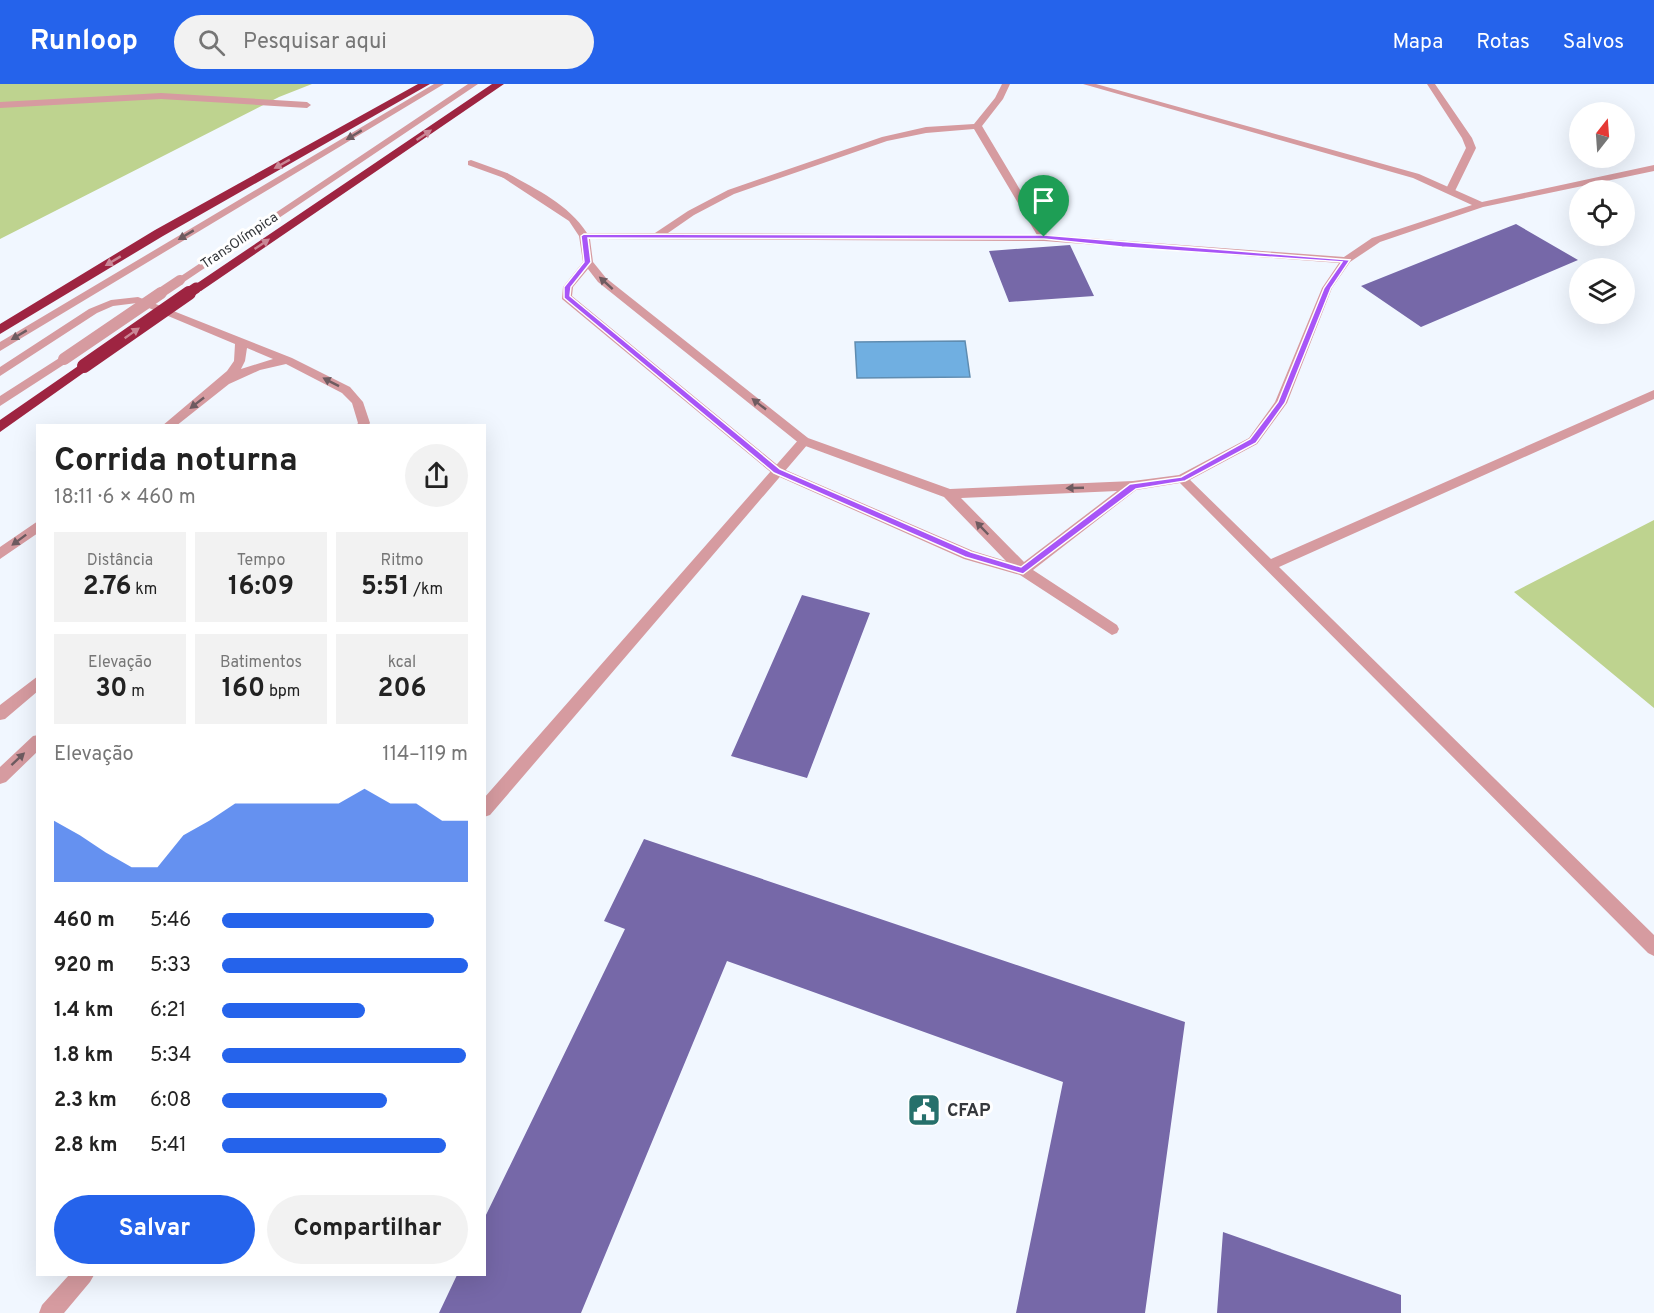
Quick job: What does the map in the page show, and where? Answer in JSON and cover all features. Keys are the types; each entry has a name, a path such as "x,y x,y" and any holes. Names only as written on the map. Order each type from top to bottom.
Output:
{"highway":[{"path":"0,330 159,233 424,84"},
{"name":"TransOlímpica","path":"0,427 196,288 498,84"},
{"path":"0,317 62,291"}],"street":[{"name":"TransOlímpica","path":"0,347 440,84"},
{"name":"TransOlímpica","path":"0,402 474,84"},
{"path":"658,236 691,213 731,192 885,140 926,130 977,126 999,99 1006,84"},
{"path":"1086,84 1416,176 1481,205"},
{"path":"1431,84 1467,138 1471,148 1450,191"},
{"path":"0,105 160,96 307,105"},
{"path":"977,126 1044,237"},
{"path":"471,163 504,175 547,200 573,219 584,236 588,262 602,280 804,441 949,494 1133,486 1182,479 1253,441 1281,403 1327,288 1346,260 1376,240 1481,205 1654,168"},
{"path":"584,236 1044,237 1122,245 1346,260"},
{"path":"588,262 568,287 566,297 777,471 969,555 1023,570"},
{"path":"0,372 93,311 127,299 138,300 288,360 346,390 357,402 363,424"},
{"path":"216,388 237,366 242,351 241,343"},
{"path":"171,424 216,388 246,370 288,360"},
{"path":"1271,565 1654,394"},
{"path":"486,808 804,441"},
{"path":"1182,479 1654,947"},
{"path":"1023,570 1133,486"},
{"path":"949,494 1023,570 1112,629"},
{"path":"0,554 36,527"},
{"path":"0,714 36,684"},
{"path":"0,777 36,743"},
{"path":"50,1313 82,1276"}],"green space":[{"path":"0,84 312,84 279,97 0,239"},
{"path":"1654,520 1654,708 1514,592"}],"water":[{"path":"965,341 970,377 857,378 855,342"}],"building":[{"path":"1516,224 1575,258 1569,258 1569,264 1421,327 1361,286"},
{"path":"1070,245 1094,296 1009,302 989,251"},
{"path":"802,595 870,613 807,778 731,756"},
{"path":"644,839 1185,1022 1145,1313 1016,1313 1063,1082 727,961 581,1313 439,1313 457,1276 486,1276 486,1215 625,929 604,921"},
{"path":"1223,1232 1401,1295 1401,1313 1217,1313"}],"place":[{"name":"CFAP","path":"924,1110"}],"route":[{"path":"584,236 1044,237 1122,245 1346,260 1327,288 1281,403 1253,441 1182,479 1133,486 1023,570 969,555 777,471 566,297 568,287 588,262 584,236"}]}
